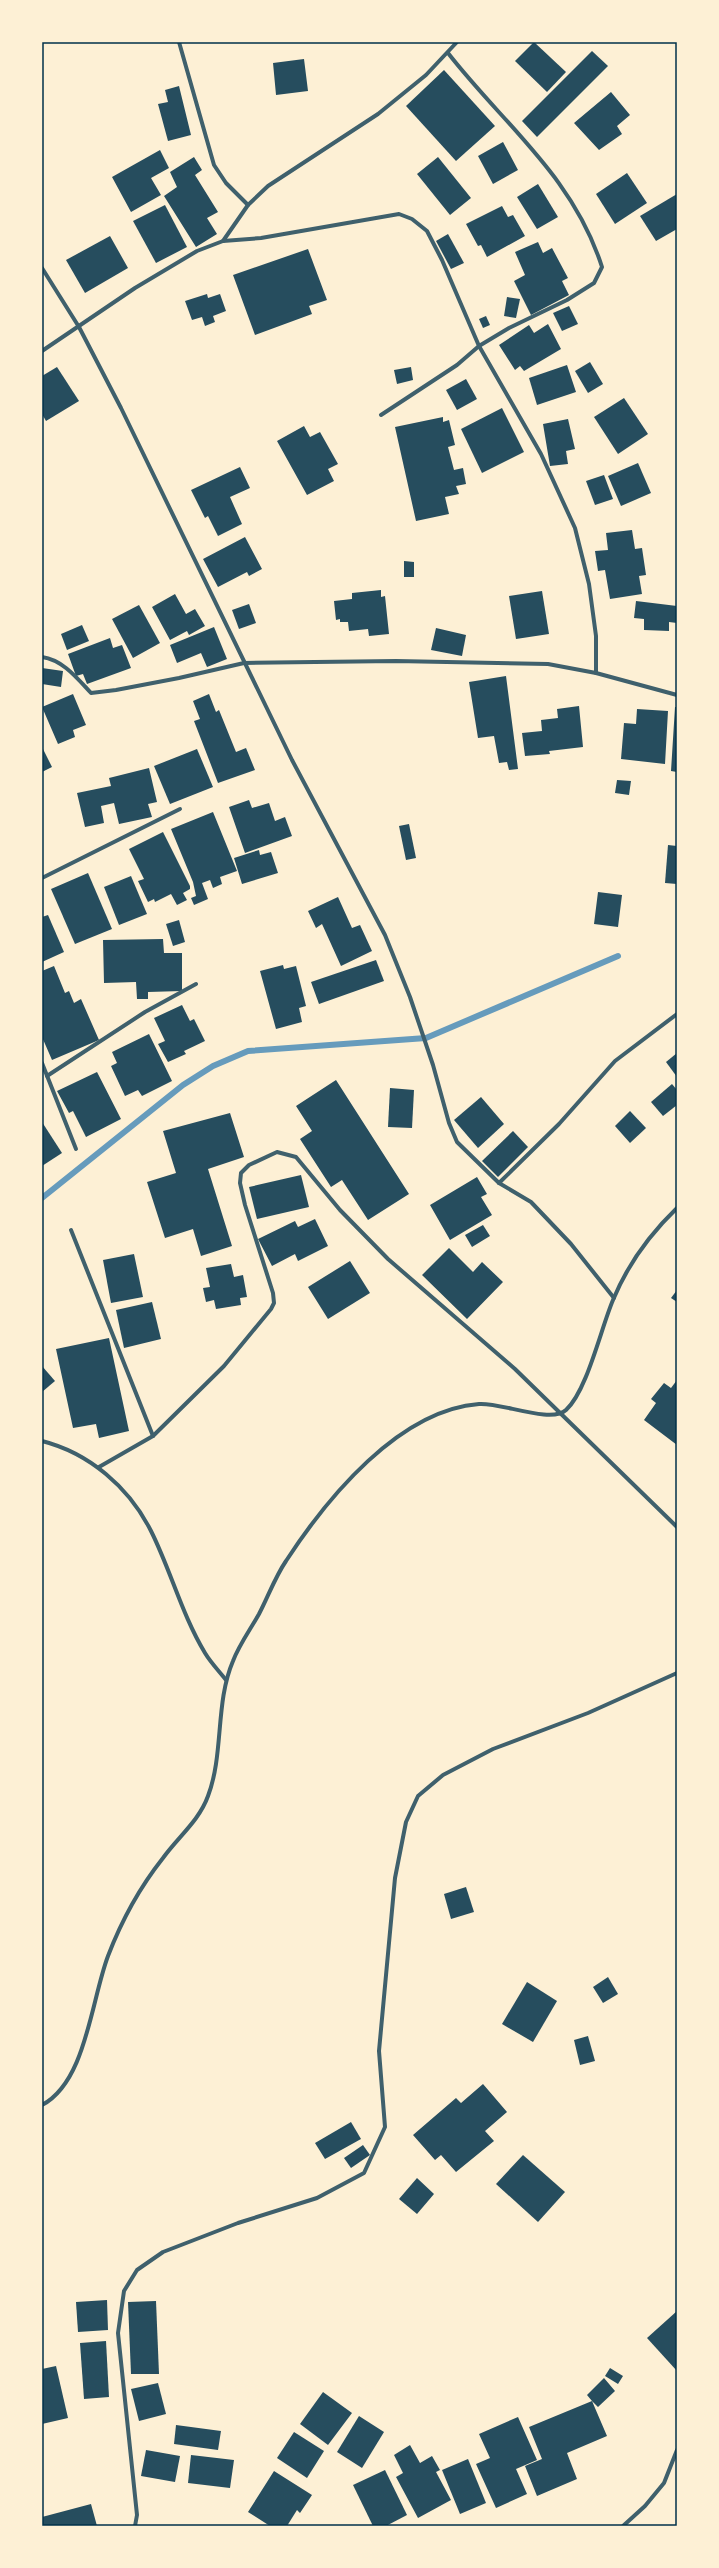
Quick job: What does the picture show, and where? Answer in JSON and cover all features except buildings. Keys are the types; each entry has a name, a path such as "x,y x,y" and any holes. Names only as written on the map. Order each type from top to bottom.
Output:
{"street":[{"path":"179,42 214,165 226,183 248,205"},
{"path":"223,241 248,205 268,186 378,114 426,75 448,53 456,42"},
{"path":"381,415 457,365 478,346 509,328 567,300 594,283 602,267 583,223 544,162 474,86 448,53"},
{"path":"42,351 197,251 223,241 261,238 399,214 412,219 427,231 433,242 478,346 541,454 575,528 590,584 596,636 596,673"},
{"path":"42,268 79,327 121,408 292,760 385,935 417,1018 433,1065 449,1124 457,1142 499,1183 531,1202 571,1244 614,1298"},
{"path":"42,657 53,659 69,670 91,693 179,678 244,662 489,662 548,664 596,673 677,695"},
{"path":"42,878 180,809"},
{"path":"47,1076 144,1012 196,984"},
{"path":"499,1183 559,1124 615,1061 677,1014"},
{"path":"42,1063 76,1149"},
{"path":"99,1467 153,1436 224,1366 274,1303 240,1183 241,1173 249,1164 277,1152 296,1157 340,1210 388,1259 515,1369 562,1413 677,1527"},
{"path":"42,2105 68,2083 80,2054 101,1974 117,1932 152,1871 187,1830 207,1799 213,1782 226,1680 234,1658 285,1562 322,1512 374,1456 402,1434 431,1416 456,1407 483,1404 543,1414 562,1413 571,1404 582,1384 614,1298 646,1242 658,1226 677,1208"},
{"path":"71,1230 153,1436"},
{"path":"42,1441 81,1455 99,1467 138,1510 151,1531 191,1627 206,1654 226,1680"},
{"path":"135,2526 137,2515 118,2333 124,2291 137,2270 163,2252 238,2223 317,2198 364,2173 385,2127 379,2051 395,1878 406,1822 418,1796 443,1775 493,1749 588,1712 677,1673"},
{"path":"623,2526 645,2506 664,2483 677,2450"}],"waterway":[{"path":"42,1198 183,1085 213,1066 248,1051 426,1038 618,956"}]}
